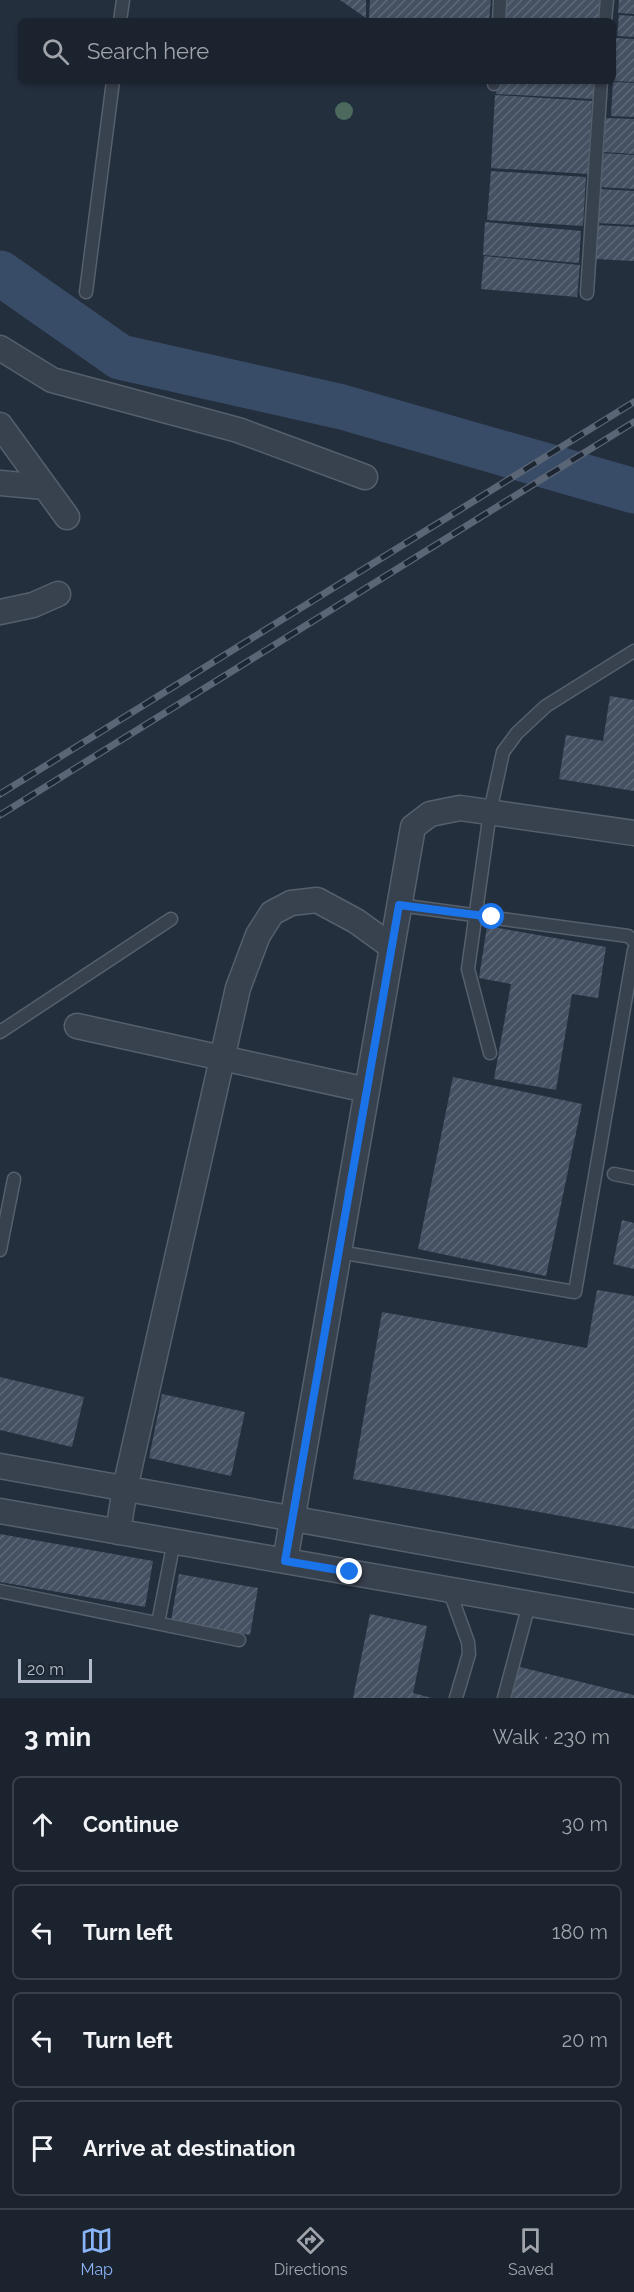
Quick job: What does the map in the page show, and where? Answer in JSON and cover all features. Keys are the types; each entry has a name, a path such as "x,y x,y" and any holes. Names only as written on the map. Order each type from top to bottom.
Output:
{"street":[{"path":"0,348 52,380 238,430 365,477"},
{"path":"0,425 67,517"},
{"path":"0,483 44,487"},
{"path":"0,612 33,605 58,594"},
{"path":"285,1561 413,827 430,814 460,808 634,833"},
{"path":"118,1532 125,1488 238,988 258,935 272,913 291,903 316,900 356,921 392,947"},
{"path":"77,1026 367,1090"},
{"path":"0,1466 634,1580"},
{"path":"0,1511 634,1622"}],"lane":[{"path":"120,18 123,0"},
{"path":"499,18 500,0"},
{"path":"605,18 607,0"},
{"path":"86,292 113,84"},
{"path":"587,293 601,84"},
{"path":"490,1053 468,969 490,812 503,753 517,733 546,706 634,651"},
{"path":"399,905 628,936 634,941"},
{"path":"0,1032 171,919"},
{"path":"339,1252 575,1292 634,950"},
{"path":"614,1174 634,1178"},
{"path":"0,1250 14,1179"},
{"path":"158,1623 174,1541"},
{"path":"449,1590 468,1642 469,1654 456,1698"},
{"path":"0,1591 239,1640"},
{"path":"504,1698 529,1604"}],"building":[{"path":"340,0 366,0 366,18"},
{"path":"370,0 491,0 489,18 369,18"},
{"path":"503,0 602,0 600,18 502,18"},
{"path":"619,0 634,0 634,14 618,13"},
{"path":"619,15 634,16 634,37 617,36"},
{"path":"616,38 634,39 634,82 616,81"},
{"path":"634,83 634,117 611,116 613,84"},
{"path":"497,84 594,84 593,99 496,94"},
{"path":"495,95 592,101 588,174 491,168"},
{"path":"605,118 634,119 634,154 604,152"},
{"path":"600,153 634,155 634,189 599,187"},
{"path":"491,171 586,177 583,226 487,220"},
{"path":"598,189 634,191 634,225 597,223"},
{"path":"485,222 581,231 579,263 483,255"},
{"path":"597,225 634,227 634,261 595,259"},
{"path":"484,256 580,265 577,297 481,289"},
{"path":"610,696 634,700 634,791 559,779 566,735 603,741"},
{"path":"487,926 606,947 598,998 572,994 556,1090 494,1079 511,984 479,978"},
{"path":"453,1077 582,1104 546,1276 418,1249"},
{"path":"622,1220 634,1223 634,1269 613,1264"},
{"path":"597,1290 634,1296 634,1529 353,1479 382,1312 587,1348"},
{"path":"0,1377 84,1397 72,1447 0,1430"},
{"path":"162,1394 245,1412 231,1476 149,1458"},
{"path":"0,1534 153,1561 145,1607 0,1582"},
{"path":"179,1574 258,1588 250,1635 171,1621"},
{"path":"370,1614 427,1626 413,1693 432,1698 353,1698"},
{"path":"516,1666 634,1695 634,1698 508,1698"}],"waterway":[{"path":"0,273 120,357 342,407 634,491"}],"railway":[{"path":"0,794 634,402"},
{"path":"0,815 634,422"}],"route":[{"path":"350,1572 285,1561 399,905 492,917"}]}
